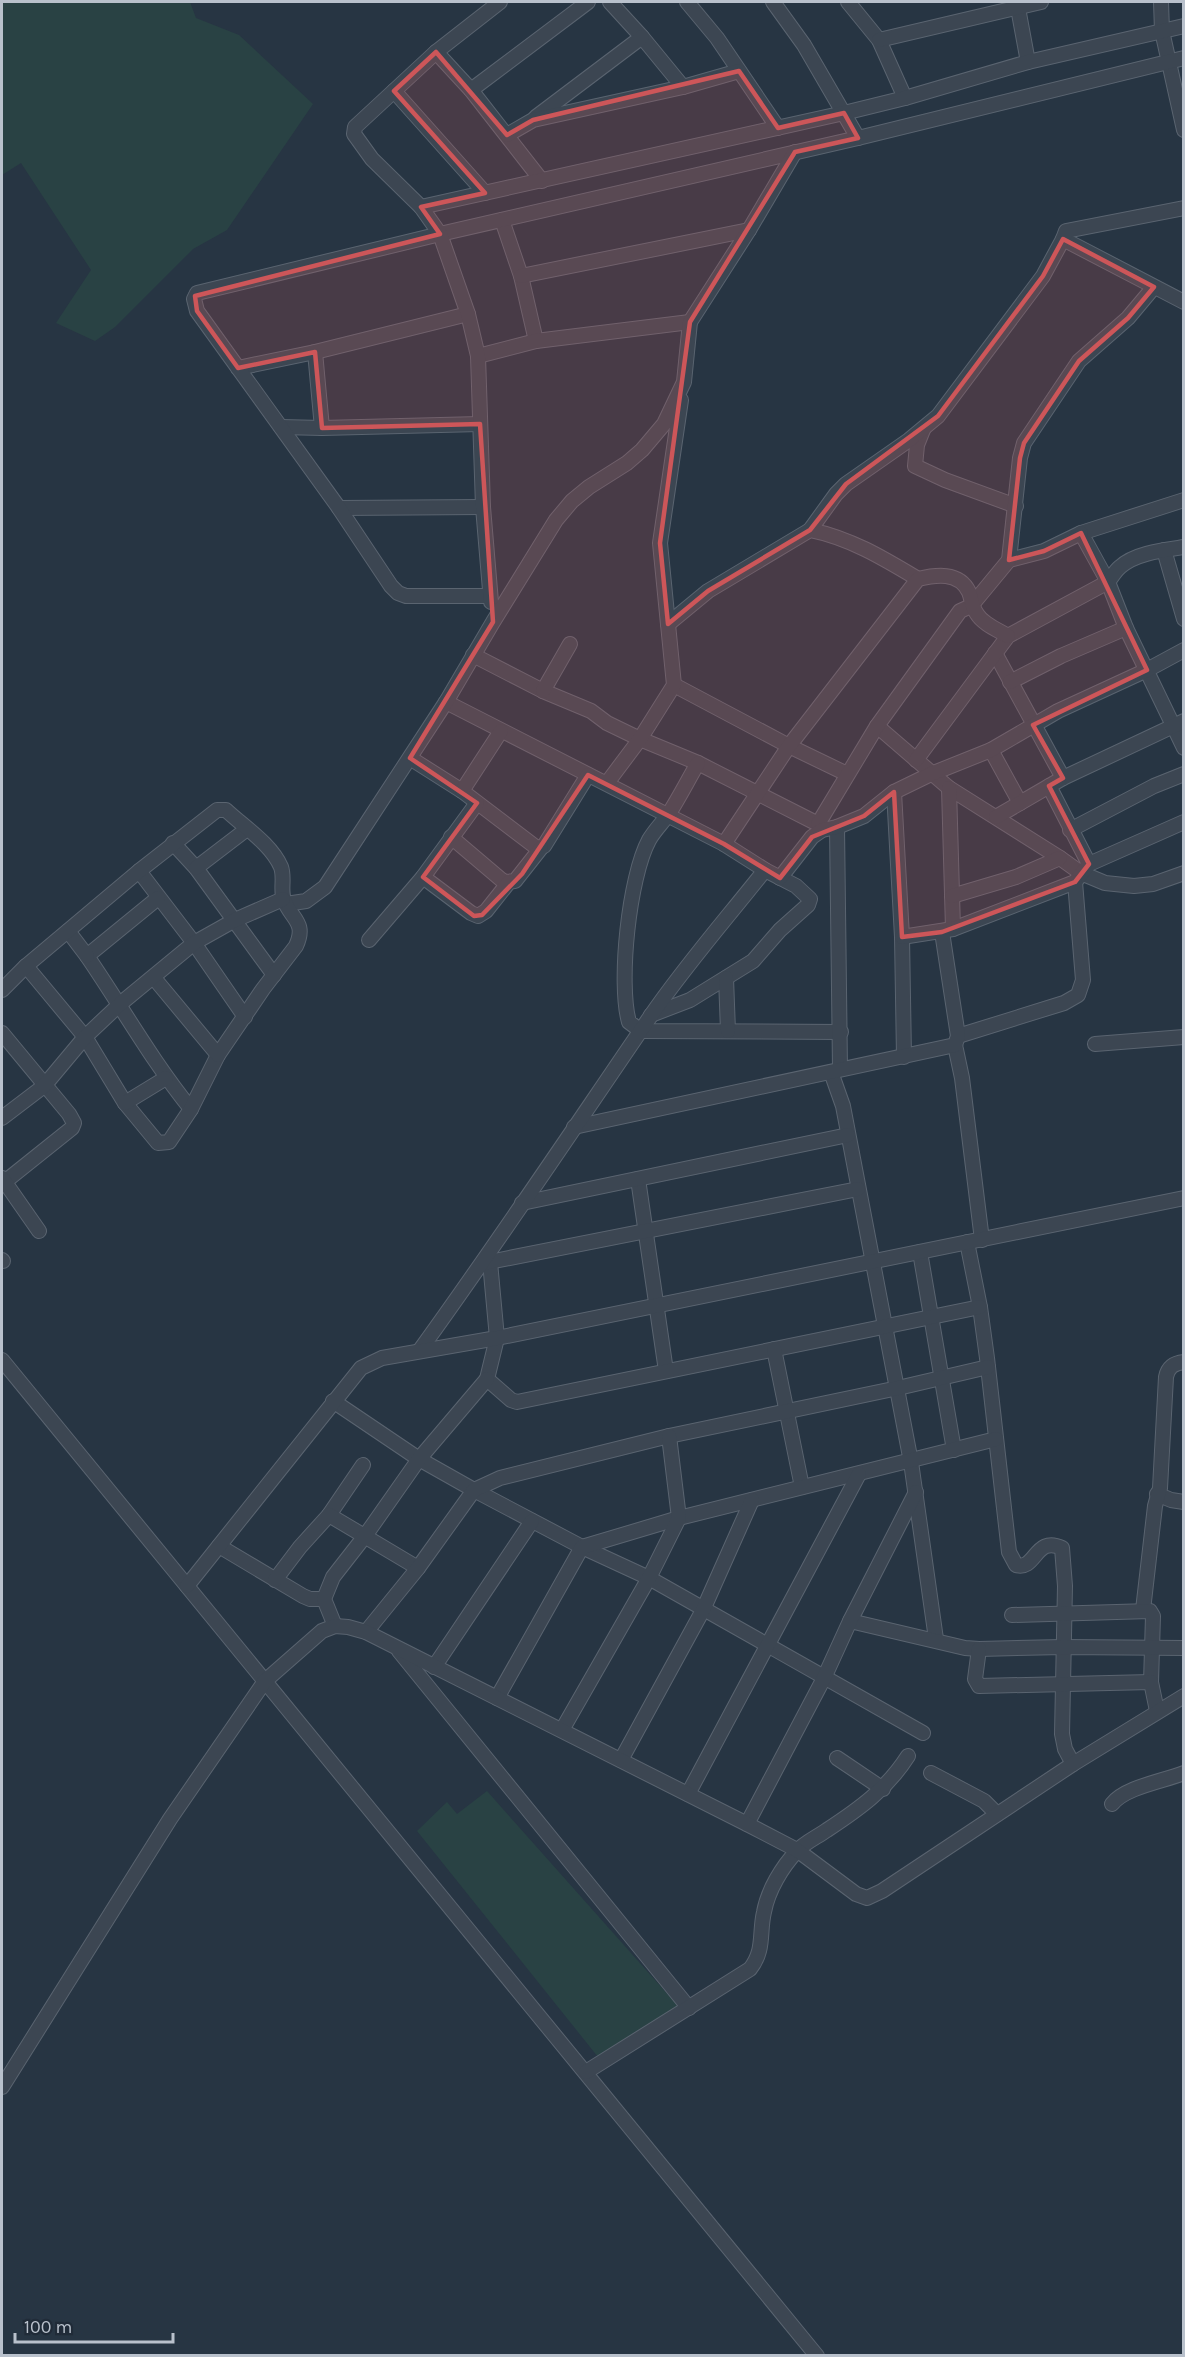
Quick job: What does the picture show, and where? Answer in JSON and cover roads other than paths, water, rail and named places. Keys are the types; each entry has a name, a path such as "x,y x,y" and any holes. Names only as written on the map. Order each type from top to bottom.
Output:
{"street":[{"path":"493,622 483,507 478,356 468,314 440,234 421,207 372,159 354,136 355,128 436,52 500,2"},
{"path":"471,90 588,2"},
{"path":"610,2 683,87"},
{"path":"687,2 717,38 778,128"},
{"path":"773,2 804,45 858,138"},
{"path":"848,2 879,40 905,98"},
{"path":"1161,2 1162,31 1184,130"},
{"path":"879,40 1030,4 1028,62"},
{"path":"421,207 844,113 905,98 1028,62 1184,26"},
{"path":"507,135 533,120 642,37"},
{"path":"436,52 471,90 542,181"},
{"path":"490,596 414,596 398,593 391,586 339,508 197,311 194,299 197,293 440,234 858,138 1184,58"},
{"path":"533,120 683,87 739,71"},
{"path":"394,91 484,194"},
{"path":"607,783 640,739 674,686 660,543 684,382 690,322 749,230 795,152"},
{"path":"669,624 708,591 810,530 846,484 938,416 1016,314 1042,276 1066,231 1184,208"},
{"path":"502,220 521,276 536,341"},
{"path":"521,276 749,230"},
{"path":"1063,239 1184,302"},
{"path":"780,878 820,827 877,726 960,611 971,606 1009,560 1020,458 1024,443 1079,361 1128,318 1154,287"},
{"path":"238,368 315,352 468,314"},
{"path":"478,356 536,341 690,322"},
{"path":"315,352 322,428"},
{"path":"2,1118 44,1086 85,1037 120,1004 194,943 235,920 285,901 306,901 315,897 325,887 446,702 556,520 572,501 589,487 627,463 642,450 664,424 684,382"},
{"path":"281,427 480,424"},
{"path":"924,428 917,445 915,466 945,480 1016,506"},
{"path":"1009,560 1044,551 1081,534 1184,500"},
{"path":"339,508 483,507"},
{"path":"810,530 831,534 856,544 918,579"},
{"path":"1081,534 1108,582 1126,628 1147,670 1178,723 1184,748"},
{"path":"916,760 1008,636 1108,582 1128,561 1164,550 1184,547"},
{"path":"1164,550 1184,619"},
{"path":"724,844 789,746 918,579 937,575 958,580 969,592 971,606 978,616 1008,636"},
{"path":"1010,682 1061,656 1126,628"},
{"path":"543,691 570,644"},
{"path":"473,655 543,691 591,711 607,723 640,739 698,763 820,827 837,827 864,816 894,792 931,774 991,750 1058,711 1147,670 1184,650"},
{"path":"995,653 1063,778"},
{"path":"674,686 848,774"},
{"path":"446,702 724,844 810,899 808,906 780,930 753,961 690,1000 651,1015"},
{"path":"996,817 1063,778 1178,723"},
{"path":"877,726 949,788 1082,873 1105,883 1134,886 1153,884 1184,873"},
{"path":"462,791 501,731"},
{"path":"991,750 1020,803"},
{"path":"410,758 462,791 533,846 541,848"},
{"path":"698,763 668,815 649,840 638,869 632,902 625,992 629,1022 640,1031 841,1032"},
{"path":"1071,830 1154,786 1184,774"},
{"path":"451,837 500,880 515,881 541,848 588,775"},
{"path":"574,1127 904,1057 1064,1003 1078,995 1083,980 1082,873 1071,830 1049,786"},
{"path":"949,788 952,896 947,930 957,1040 982,1240"},
{"path":"894,792 902,937 904,1057"},
{"path":"369,940 423,877 477,803"},
{"path":"2,990 26,966 139,871 173,843 221,809 226,810 266,847 280,867 285,901 300,928 300,938 296,946 218,1055 191,1109 169,1142 165,1144 158,1143 125,1103 85,1037 26,966"},
{"path":"902,937 947,930 1082,873 1184,822"},
{"path":"837,827 841,1032 835,1071 898,1388 916,1492 936,1639"},
{"path":"196,868 247,829"},
{"path":"173,843 196,868 274,975"},
{"path":"952,896 1016,877 1060,858"},
{"path":"420,1350 487,1262 522,1203 651,1015 765,870"},
{"path":"139,871 194,943 245,1017"},
{"path":"423,877 478,916 486,911 509,882"},
{"path":"87,956 158,898"},
{"path":"68,931 120,1004 166,1078 191,1109"},
{"path":"154,978 218,1055"},
{"path":"726,978 728,1031"},
{"path":"1095,1044 1184,1036"},
{"path":"3,1038 73,1119 72,1128 2,1181 39,1231"},
{"path":"125,1103 166,1078"},
{"path":"522,1203 848,1135"},
{"path":"638,1179 666,1371"},
{"path":"487,1262 858,1189"},
{"path":"187,1586 333,1401 361,1368 370,1362 420,1350 497,1338 1184,1198"},
{"path":"966,1242 980,1307 1007,1542 1012,1560 1016,1565 1026,1566 1044,1547 1050,1545 1062,1548 1065,1613 1062,1741 1073,1764"},
{"path":"920,1252 954,1450"},
{"path":"335,1626 324,1599 333,1577 366,1536 419,1459 487,1379 497,1338 487,1262"},
{"path":"487,1379 511,1400 517,1402 980,1307"},
{"path":"774,1349 802,1487"},
{"path":"2,1360 817,2355"},
{"path":"1143,1610 1161,1477 1167,1370 1184,1362"},
{"path":"366,1632 418,1568 474,1490 500,1478 669,1436 988,1367"},
{"path":"333,1401 419,1459 474,1490 582,1547 648,1578 923,1732"},
{"path":"562,1731 679,1518 669,1436"},
{"path":"497,1698 582,1547 679,1518 996,1439"},
{"path":"275,1580 300,1547 329,1515 363,1465"},
{"path":"688,1794 859,1474"},
{"path":"747,1824 824,1678 850,1621 916,1492"},
{"path":"1157,1494 1184,1502"},
{"path":"621,1760 703,1610 752,1500"},
{"path":"329,1515 418,1568"},
{"path":"434,1667 532,1521"},
{"path":"219,1546 310,1599 324,1599"},
{"path":"1012,1615 1150,1611 1153,1617 1151,1682 1157,1711"},
{"path":"850,1621 936,1639 965,1648 1184,1648"},
{"path":"2,2087 170,1819 265,1681 309,1641 322,1631 335,1626 366,1632 747,1824 797,1850 856,1894 867,1898 882,1891 1073,1764 1184,1696"},
{"path":"396,1647 689,2008"},
{"path":"979,1649 975,1679 979,1686 1151,1682"},
{"path":"586,2072 750,1969 762,1945 763,1914 767,1898 797,1850 868,1803 883,1789 908,1756"},
{"path":"837,1758 883,1789"},
{"path":"931,1773 984,1801 998,1814"},
{"path":"1112,1804 1116,1799 1142,1786 1184,1773"}]}
